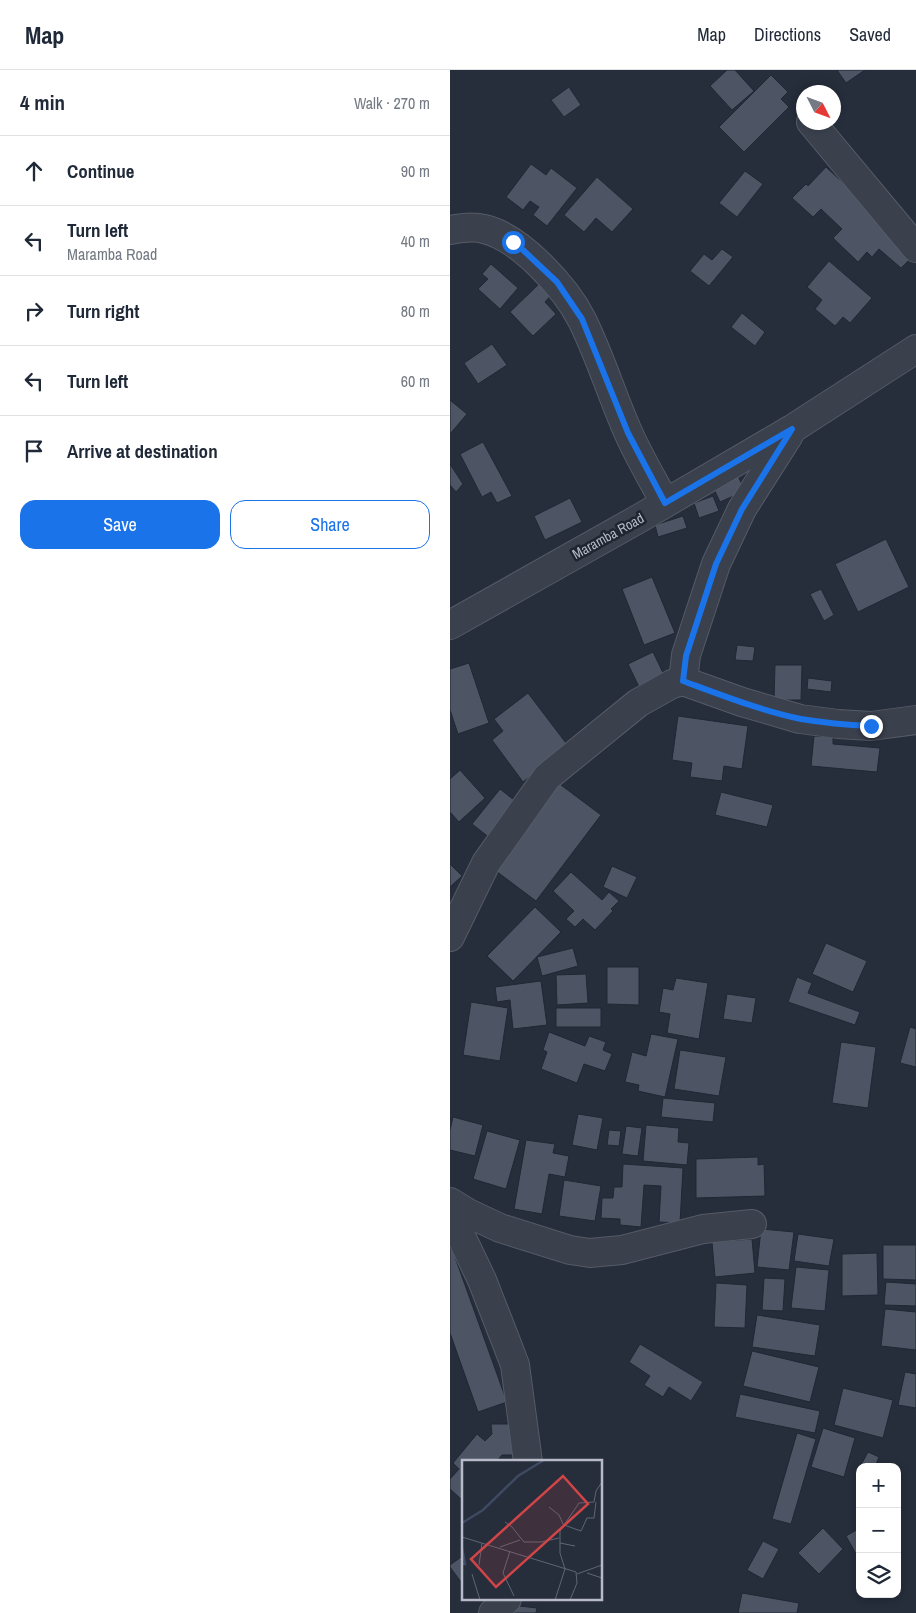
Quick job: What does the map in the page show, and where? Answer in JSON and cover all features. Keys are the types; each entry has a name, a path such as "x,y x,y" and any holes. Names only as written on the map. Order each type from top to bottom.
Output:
{"street":[{"path":"817,130 916,248"},
{"path":"450,230 468,227 485,229 499,235 523,250 557,282 582,319 628,433 665,503"},
{"name":"Maramba Road","path":"450,625 792,429 916,349"},
{"path":"683,681 686,656 716,564 742,509 792,429"},
{"path":"450,937 486,863 547,777 638,703 672,684 683,681 742,702 800,719 871,726 916,720"},
{"path":"528,1460 514,1366 482,1280 451,1213 468,1213 500,1228 570,1250 590,1253 622,1250 703,1229 752,1224"},
{"path":"493,1613 506,1600"}],"building":[{"path":"727,70 735,70 754,91 732,110 710,86"},
{"path":"837,70 865,70 846,83"},
{"path":"771,75 788,92 781,99 789,107 744,152 719,127"},
{"path":"569,87 581,105 564,117 551,100"},
{"path":"531,164 546,175 551,168 577,188 547,226 533,215 539,207 530,201 523,210 506,197"},
{"path":"826,167 895,231 889,238 911,258 901,268 879,249 872,257 867,252 858,262 833,238 842,229 821,209 813,217 792,198 806,184 808,186"},
{"path":"745,171 763,184 737,217 719,203"},
{"path":"597,177 633,209 612,232 596,218 584,232 564,215"},
{"path":"722,249 733,257 709,286 690,271 704,254 712,260"},
{"path":"829,261 872,298 850,323 843,317 835,326 815,309 822,300 807,287"},
{"path":"491,264 518,288 500,309 478,289 488,279 482,274"},
{"path":"542,281 553,293 545,302 556,314 533,336 510,312"},
{"path":"742,313 765,332 755,346 731,327"},
{"path":"492,344 507,365 478,384 464,363"},
{"path":"450,400 467,414 450,434"},
{"path":"483,442 512,496 497,503 491,492 482,497 460,454"},
{"path":"450,464 463,484 456,492 450,485"},
{"path":"738,476 745,491 720,502 713,487"},
{"path":"713,496 719,511 699,518 694,503"},
{"path":"570,498 582,522 545,540 534,516"},
{"path":"683,516 687,528 658,537 655,525"},
{"path":"886,539 909,587 858,612 835,564"},
{"path":"652,577 675,633 644,645 622,589"},
{"path":"821,589 834,615 824,621 810,594"},
{"path":"737,645 755,647 753,661 735,660"},
{"path":"653,652 667,681 642,693 628,664"},
{"path":"469,663 489,723 458,734 450,710 450,669"},
{"path":"775,665 802,665 801,700 774,700"},
{"path":"808,678 832,681 831,692 807,689"},
{"path":"528,693 569,747 523,782 492,740 503,731 494,719"},
{"path":"678,716 748,726 742,769 724,766 722,781 690,777 692,763 672,760"},
{"path":"814,736 833,737 833,744 880,748 877,772 811,766"},
{"path":"460,770 485,798 459,822 450,812 450,779"},
{"path":"553,779 601,815 536,901 488,865"},
{"path":"500,789 523,807 495,842 472,824"},
{"path":"721,792 773,805 767,827 715,815"},
{"path":"450,864 462,876 450,887"},
{"path":"612,866 637,877 627,898 603,887"},
{"path":"571,872 602,900 609,892 619,901 611,909 613,911 595,930 583,919 575,927 566,919 574,911 553,891"},
{"path":"535,907 561,932 513,981 487,956"},
{"path":"826,943 867,961 853,992 812,974"},
{"path":"573,948 578,966 542,976 537,957"},
{"path":"607,967 639,967 639,1005 607,1004"},
{"path":"586,974 588,1003 557,1005 556,975"},
{"path":"797,977 812,983 808,993 860,1012 855,1025 788,1002"},
{"path":"676,978 708,983 699,1039 667,1033 670,1014 659,1012 663,988 673,990"},
{"path":"541,981 547,1025 513,1029 510,1000 497,1002 495,987"},
{"path":"727,994 756,998 752,1023 723,1019"},
{"path":"471,1002 508,1008 500,1061 463,1055"},
{"path":"556,1008 601,1008 601,1027 556,1027"},
{"path":"910,1027 916,1029 916,1067 900,1063"},
{"path":"549,1032 585,1046 589,1036 606,1042 603,1050 612,1054 605,1071 584,1064 577,1083 541,1069 547,1052 543,1050"},
{"path":"651,1034 678,1039 665,1097 638,1091 639,1085 625,1082 632,1052 646,1056"},
{"path":"841,1042 876,1047 868,1108 832,1103"},
{"path":"680,1050 726,1057 719,1096 674,1089"},
{"path":"663,1098 715,1103 713,1122 661,1117"},
{"path":"578,1114 603,1118 597,1150 572,1145"},
{"path":"453,1117 483,1125 475,1156 450,1150 450,1130"},
{"path":"646,1125 679,1128 678,1142 689,1143 687,1165 643,1161"},
{"path":"626,1126 642,1128 638,1156 622,1154"},
{"path":"609,1130 621,1131 619,1146 607,1145"},
{"path":"487,1131 520,1140 506,1189 473,1179"},
{"path":"526,1140 555,1144 553,1153 569,1156 565,1177 549,1174 542,1214 514,1209"},
{"path":"758,1157 758,1165 764,1164 765,1196 696,1198 696,1159"},
{"path":"623,1164 683,1168 680,1223 659,1222 661,1186 644,1185 641,1227 620,1225 620,1219 601,1218 602,1198 613,1198 614,1187 622,1187"},
{"path":"564,1180 601,1186 595,1221 559,1216"},
{"path":"761,1229 794,1232 789,1270 757,1267"},
{"path":"798,1234 834,1239 829,1266 794,1261"},
{"path":"752,1239 755,1273 715,1277 712,1242"},
{"path":"883,1245 916,1245 916,1280 883,1279"},
{"path":"450,1246 507,1402 478,1412 450,1333"},
{"path":"877,1253 878,1295 842,1296 842,1254"},
{"path":"796,1267 829,1270 825,1311 791,1308"},
{"path":"764,1278 785,1279 783,1311 762,1310"},
{"path":"886,1282 916,1284 916,1306 884,1305"},
{"path":"716,1283 747,1285 745,1328 714,1327"},
{"path":"885,1309 916,1312 916,1350 881,1346"},
{"path":"757,1315 820,1325 815,1356 752,1347"},
{"path":"640,1344 703,1382 691,1401 669,1387 663,1397 644,1385 650,1376 629,1362"},
{"path":"752,1351 819,1367 810,1402 743,1386"},
{"path":"905,1372 916,1374 916,1408 898,1405"},
{"path":"843,1388 893,1400 883,1438 834,1425"},
{"path":"740,1394 820,1411 815,1433 735,1417"},
{"path":"491,1424 517,1424 517,1455 502,1455 498,1460 462,1460 461,1499 450,1489 450,1479 459,1469 453,1463 477,1434 485,1441 492,1434"},
{"path":"823,1428 855,1438 844,1477 811,1467"},
{"path":"797,1433 816,1439 791,1524 772,1519"},
{"path":"868,1452 879,1457 877,1463 862,1463"},
{"path":"823,1528 843,1549 819,1574 798,1553"},
{"path":"856,1530 856,1554 846,1536"},
{"path":"763,1541 779,1549 763,1579 747,1570"},
{"path":"462,1556 462,1583 450,1567 450,1565"},
{"path":"742,1593 799,1603 797,1613 738,1613"},
{"path":"511,1605 537,1608 536,1613 510,1613"}],"route":[{"path":"513,242 557,282 582,319 628,433 665,503 792,429 742,509 716,564 686,656 683,681 742,702 800,719 871,726"}]}
